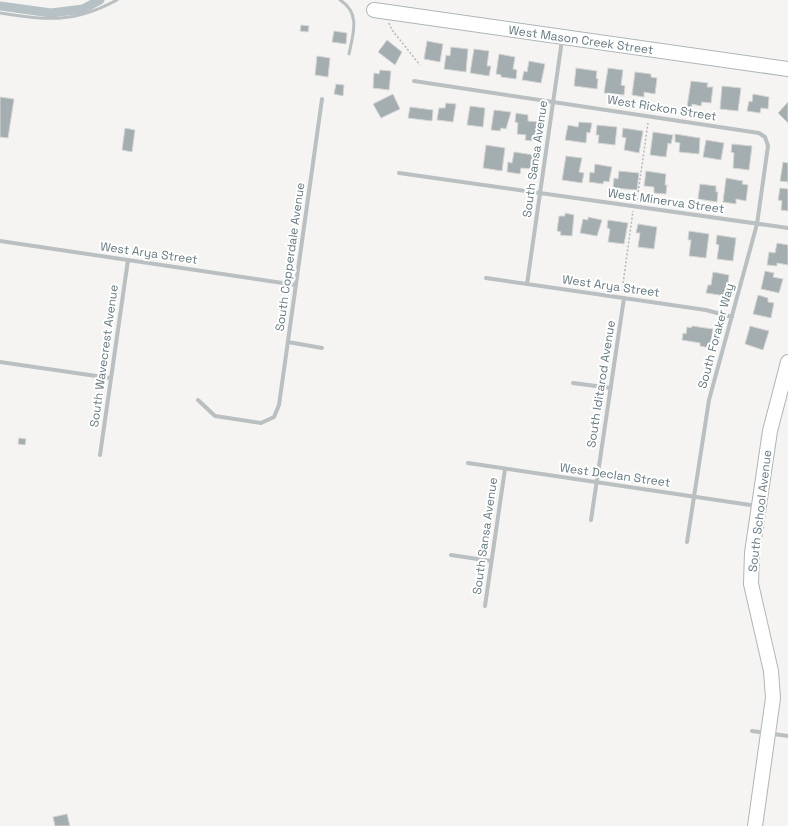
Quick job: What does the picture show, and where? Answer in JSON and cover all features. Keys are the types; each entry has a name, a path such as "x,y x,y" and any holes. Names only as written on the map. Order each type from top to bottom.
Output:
{"street":[{"name":"West Mason Creek Street","path":"374,10 788,69"},
{"name":"South Sansa Avenue","path":"528,284 563,37"},
{"name":"West Rickon Street","path":"414,81 759,132 765,137"},
{"name":"South Copperdale Avenue","path":"198,400 215,416 261,423 274,417 279,405 322,99"},
{"name":"South Foraker Way","path":"687,542 709,400 757,224 768,146 765,137"},
{"name":"West Minerva Street","path":"399,173 788,228"},
{"name":"West Arya Street","path":"0,241 296,284"},
{"name":"South Wavecrest Avenue","path":"100,455 128,260"},
{"name":"West Arya Street","path":"486,278 706,310 732,317"},
{"name":"South Iditarod Avenue","path":"591,520 624,298"},
{"path":"288,342 322,348"},
{"path":"0,362 110,378"},
{"name":"South School Avenue","path":"754,826 773,698 773,684 751,584 752,553 770,431 788,362"},
{"path":"573,383 611,388"},
{"name":"West Declan Street","path":"468,463 759,506"},
{"name":"South Sansa Avenue","path":"485,606 504,469"},
{"path":"451,555 491,561"},
{"path":"752,731 788,736"}],"lane":[{"path":"0,13 60,20 84,15 117,0"},
{"path":"340,0 348,5 353,16 353,32 349,54"}],"path":[{"path":"390,20 389,25 392,30 420,65"}],"building":[{"path":"301,25 309,26 308,32 300,31"},
{"path":"334,31 347,33 346,44 332,42"},
{"path":"387,40 402,52 395,65 378,52"},
{"path":"427,41 443,44 440,62 424,59"},
{"path":"451,47 468,49 466,72 444,69 446,55 450,56"},
{"path":"474,49 489,51 487,66 491,66 489,76 470,73"},
{"path":"499,54 515,57 513,69 517,70 516,79 501,77 501,75 496,74"},
{"path":"317,56 330,58 328,77 315,75"},
{"path":"529,61 545,64 541,83 522,80 524,71 527,72"},
{"path":"576,68 597,71 597,89 574,86"},
{"path":"608,68 623,70 621,85 625,86 624,95 604,93"},
{"path":"380,70 391,71 389,90 373,88 374,73 379,74"},
{"path":"635,72 651,74 651,77 657,78 655,94 644,92 644,97 632,95"},
{"path":"691,81 708,83 707,87 713,87 711,103 702,102 701,106 692,104 692,107 687,107"},
{"path":"336,84 344,85 343,96 334,94"},
{"path":"722,86 741,88 738,111 720,109"},
{"path":"393,94 400,109 381,118 373,104"},
{"path":"753,94 769,97 768,109 761,108 760,113 747,111 749,101 752,102"},
{"path":"0,97 14,99 8,138 0,137"},
{"path":"788,102 788,123 778,113"},
{"path":"446,103 456,104 453,122 437,120 439,108 445,108"},
{"path":"470,106 485,108 483,127 467,125"},
{"path":"410,107 433,110 432,121 408,118"},
{"path":"494,110 511,112 506,129 501,128 500,131 491,130"},
{"path":"516,113 528,115 528,121 539,122 537,136 533,135 533,141 525,140 526,135 517,134 518,123 515,122"},
{"path":"579,122 592,123 590,133 587,132 586,143 565,140 568,125 578,127"},
{"path":"597,125 617,127 615,145 598,143 599,135 596,135"},
{"path":"125,128 135,130 132,152 122,150"},
{"path":"623,128 643,131 639,153 624,150 626,138 622,137"},
{"path":"653,132 673,135 671,144 668,143 666,157 650,155"},
{"path":"675,134 700,138 699,154 679,152 680,143 675,142"},
{"path":"706,140 724,143 721,160 703,157"},
{"path":"732,144 752,146 749,170 733,168 734,153 731,152"},
{"path":"486,145 505,148 502,171 483,168"},
{"path":"514,152 534,155 532,169 521,168 520,174 507,172 508,162 512,163"},
{"path":"566,156 582,158 579,172 584,173 582,183 562,180"},
{"path":"783,162 788,163 788,182 780,181"},
{"path":"595,164 612,167 609,182 604,181 603,184 589,182 590,172 594,173"},
{"path":"619,171 639,173 637,190 613,188 614,178 618,179"},
{"path":"646,171 666,174 666,194 654,193 654,187 644,186"},
{"path":"726,178 743,181 742,184 748,185 746,201 736,199 736,204 723,202"},
{"path":"700,184 716,186 716,192 718,192 717,202 698,199"},
{"path":"780,188 788,189 788,211 781,210 782,201 778,200"},
{"path":"565,213 574,215 572,236 560,235 561,232 557,231 559,216 565,216"},
{"path":"588,217 602,220 597,236 580,233 583,219 588,220"},
{"path":"608,220 628,223 624,244 608,242 610,229 607,228"},
{"path":"638,224 657,227 654,249 638,247 640,233 636,233"},
{"path":"689,231 709,234 706,258 689,256 691,240 688,240"},
{"path":"717,235 736,238 733,261 717,259 719,245 716,244"},
{"path":"777,243 788,245 788,265 777,263 777,266 767,265 769,252 775,253"},
{"path":"765,271 774,273 773,277 783,279 779,293 761,289"},
{"path":"713,272 729,275 726,296 706,293 708,285 711,285"},
{"path":"758,295 768,298 768,302 774,303 771,318 753,314"},
{"path":"692,326 713,329 710,348 700,346 700,343 682,340 683,333 686,334 687,327 691,328"},
{"path":"750,326 769,331 763,350 745,344"},
{"path":"19,438 26,439 25,445 18,444"},
{"path":"67,814 70,826 55,826 53,817"}],"waterway":[{"path":"0,6 51,13 83,9 100,0"}]}
